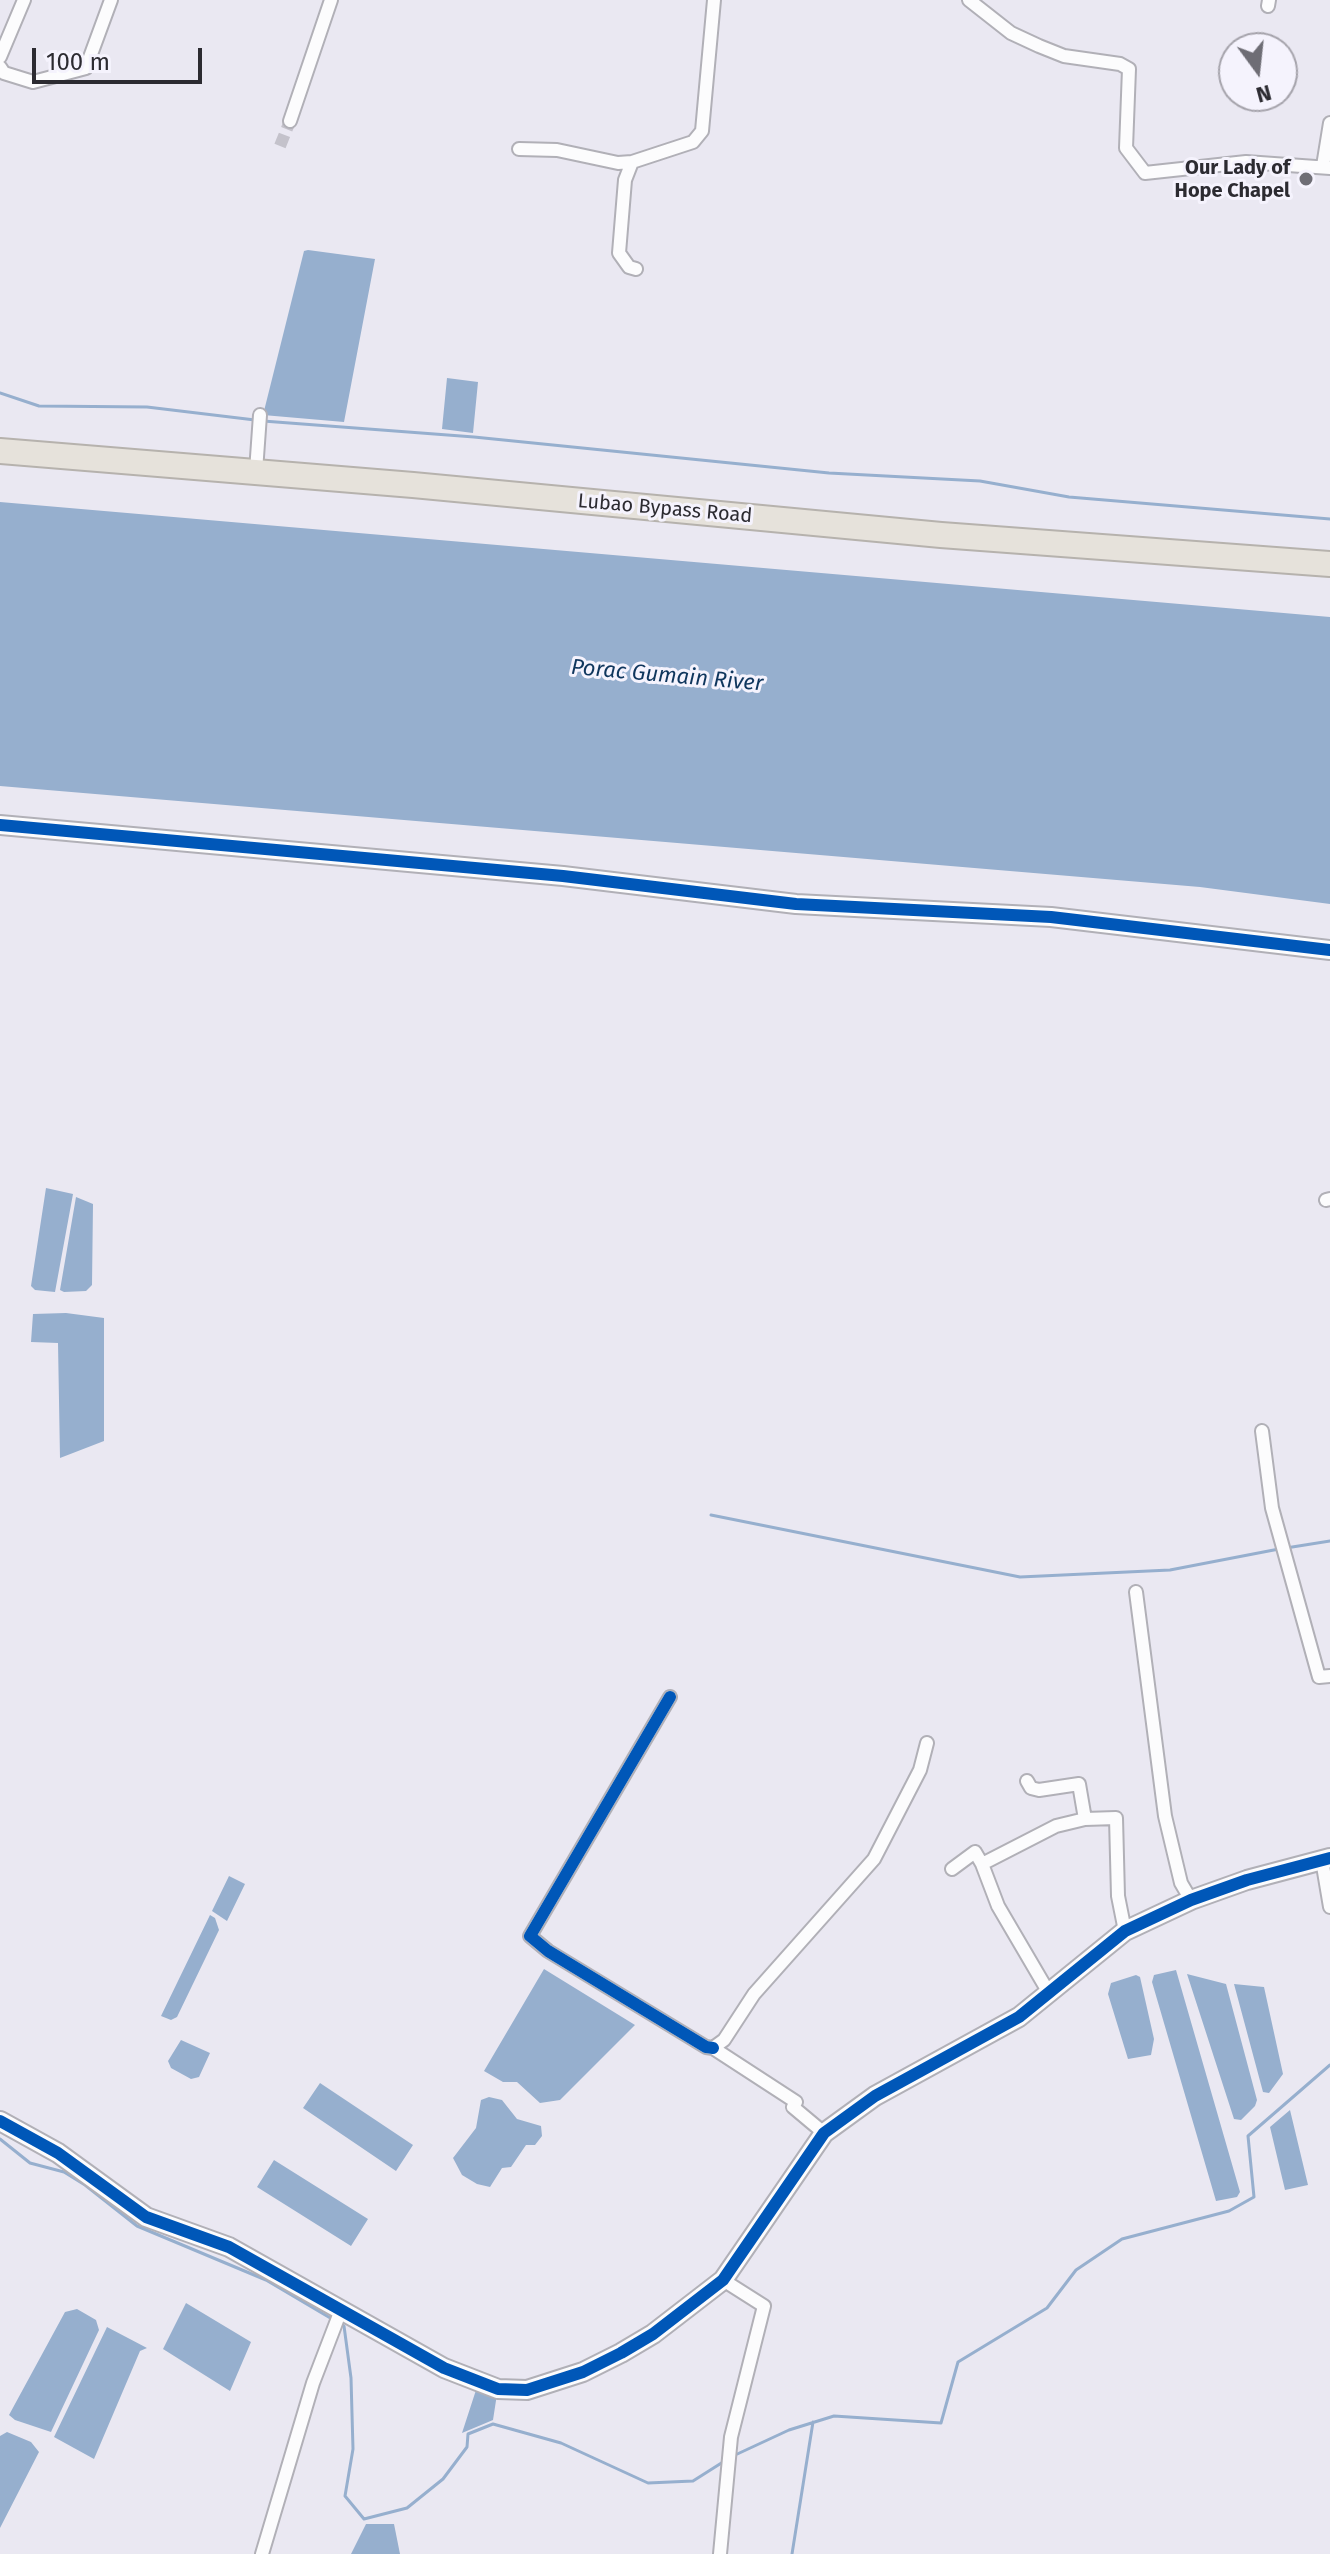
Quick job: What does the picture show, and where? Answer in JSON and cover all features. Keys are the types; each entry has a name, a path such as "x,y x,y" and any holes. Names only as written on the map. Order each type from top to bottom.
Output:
{"highway":[{"name":"Lubao Bypass Road","path":"0,451 256,471 941,535 1330,564"}],"street":[{"path":"0,57 24,0"},
{"path":"0,67 4,73 33,82 86,68 111,0"},
{"path":"290,121 331,0"},
{"path":"519,149 557,150 618,163 632,162 684,146 702,131 714,0"},
{"path":"969,0 1011,33 1039,46 1064,56 1120,64 1129,69 1126,148 1145,173 1246,162 1327,167 1330,123"},
{"path":"632,162 625,180 619,253 629,267 636,269"},
{"path":"256,471 260,419"},
{"path":"0,825 563,876 796,904 1051,917 1330,950"},
{"path":"1262,1431 1272,1508 1319,1677 1330,1676"},
{"path":"1136,1592 1165,1816 1181,1883 1191,1900"},
{"path":"670,1697 530,1936 548,1951 706,2047 713,2048 796,2102 793,2107 824,2133"},
{"path":"713,2048 724,2040 754,1994 874,1859 920,1770 927,1743"},
{"path":"1027,1781 1031,1788 1039,1790 1079,1784 1085,1819"},
{"path":"982,1864 1056,1826 1113,1815 1118,1823 1118,1896 1125,1931"},
{"path":"952,1869 975,1852 998,1906 1049,1993"},
{"path":"0,2121 58,2153 146,2217 229,2247 444,2368 498,2389 527,2390 583,2372 621,2353 692,2306 723,2280 824,2133 887,2088 1019,2017 1125,1931 1191,1900 1247,1880 1326,1859 1330,1907"},
{"path":"720,2554 731,2437 764,2306 723,2280"},
{"path":"262,2554 313,2383 341,2310"}],"water":[{"path":"304,251 375,259 344,422 263,415"},
{"path":"447,378 478,382 473,433 442,429"},
{"name":"Porac Gumain River","path":"0,502 1330,617 1330,904 1200,887 0,786"},
{"path":"46,1188 73,1194 55,1292 35,1290 31,1286"},
{"path":"76,1197 93,1204 92,1285 86,1291 64,1292 60,1290"},
{"path":"66,1313 104,1318 104,1441 60,1458 58,1343 31,1342 33,1314"},
{"path":"229,1876 245,1884 227,1921 212,1911"},
{"path":"210,1915 215,1918 219,1930 177,2017 171,2020 161,2016"},
{"path":"544,1969 635,2025 560,2100 540,2103 517,2082 503,2082 484,2071"},
{"path":"1176,1970 1240,2192 1237,2197 1216,2201 1152,1982 1154,1975"},
{"path":"1187,1974 1226,1984 1257,2100 1241,2120 1234,2119"},
{"path":"1136,1975 1140,1977 1154,2039 1151,2055 1128,2059 1108,1994 1111,1983"},
{"path":"1234,1984 1264,1987 1283,2074 1269,2093 1263,2092"},
{"path":"181,2040 210,2053 199,2077 191,2079 171,2068 168,2061"},
{"path":"320,2083 413,2145 396,2171 303,2108"},
{"path":"489,2097 502,2100 517,2119 541,2126 542,2136 535,2145 526,2145 511,2167 502,2168 490,2187 462,2175 453,2158 476,2128 481,2100"},
{"path":"1290,2110 1308,2185 1285,2190 1270,2127"},
{"path":"274,2160 368,2219 351,2246 257,2187"},
{"path":"186,2303 251,2342 230,2391 163,2349"},
{"path":"77,2309 96,2320 99,2330 51,2432 15,2420 9,2415 65,2312"},
{"path":"107,2327 147,2348 140,2351 94,2459 54,2437"},
{"path":"477,2387 497,2394 493,2420 462,2433"},
{"path":"7,2432 31,2442 39,2452 0,2528 0,2436"},
{"path":"366,2524 394,2524 400,2554 351,2554"}],"waterway":[{"path":"0,393 39,406 147,407 255,420"},
{"path":"263,421 474,437 829,473 980,481 1069,497 1330,519"},
{"path":"711,1515 1020,1577 1170,1570 1279,1549"},
{"path":"1286,1548 1330,1541"},
{"path":"733,2456 789,2430 834,2416 941,2423 958,2362 1047,2308 1076,2270 1122,2239 1229,2211 1254,2197 1248,2136 1330,2065"},
{"path":"0,2139 30,2163 64,2172 85,2185 137,2226 266,2280 332,2319"},
{"path":"338,2322 344,2326 351,2378 353,2449 345,2496 364,2519 407,2508 443,2479 467,2447 468,2434 493,2424 561,2443 648,2483 693,2481 723,2462"},
{"path":"792,2554 813,2422"}],"tunnel":[{"path":"280,146 290,121"}],"cycle path":[{"path":"0,825 563,876 796,904 1051,917 1330,950"},
{"path":"670,1697 530,1936 548,1951 706,2047 713,2048"},
{"path":"0,2121 58,2153 146,2217 229,2247 444,2368 498,2389 527,2390 583,2372 621,2353 653,2334 723,2280 824,2133 875,2096 1019,2017 1125,1931 1191,1900 1247,1880 1330,1858"}],"place":[{"name":"Our Lady of Hope Chapel","path":"1306,179"}]}
